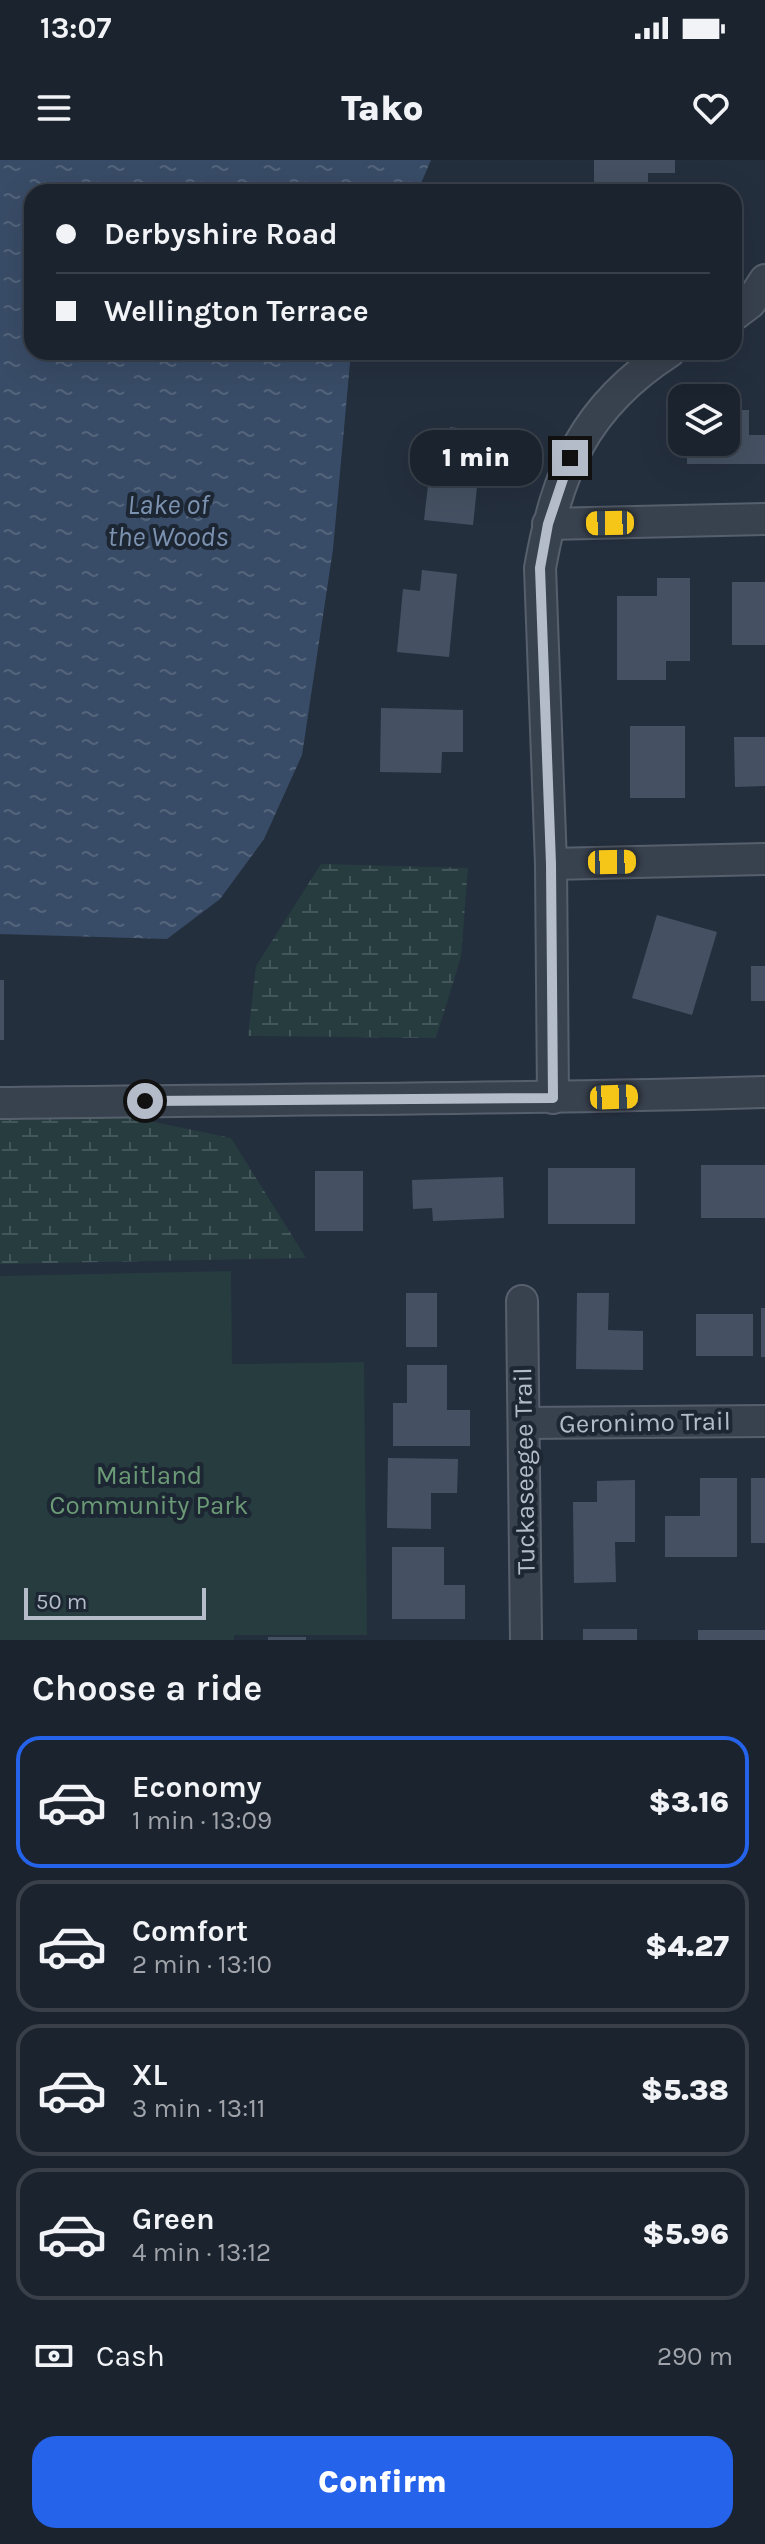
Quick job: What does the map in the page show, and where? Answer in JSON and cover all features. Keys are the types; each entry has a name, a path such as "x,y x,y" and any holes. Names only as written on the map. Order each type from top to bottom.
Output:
{"street":[{"path":"742,309 750,303 765,280"},
{"path":"553,1098 551,864 540,568 548,524 570,458 605,406 657,360"},
{"path":"548,524 765,519"},
{"path":"551,864 765,859"},
{"path":"0,1103 553,1098 765,1092"},
{"name":"Tuckaseegee Trail","path":"522,1301 526,1640"},
{"name":"Geronimo Trail","path":"525,1423 765,1421"}],"green space":[{"path":"321,864 468,868 461,957 436,1038 248,1036 256,966"},
{"path":"121,1115 231,1138 306,1258 0,1264 0,1117"},
{"name":"Maitland Community Park","path":"231,1271 232,1364 364,1362 367,1635 234,1635 234,1640 0,1640 0,1276"}],"water":[{"name":"Lake of the Woods","path":"0,160 431,160 421,184 24,184 24,360 350,360 333,549 302,755 264,839 220,899 167,939 0,934"}],"building":[{"path":"594,160 675,160 675,173 648,173 648,184 594,184"},
{"path":"740,410 749,410 749,435 765,435 765,464 687,464 687,456 740,456"},
{"path":"450,427 483,431 473,525 424,520 430,468 446,469"},
{"path":"422,570 457,574 449,657 397,652 403,589 420,591"},
{"path":"657,578 690,578 690,661 666,661 666,680 617,680 617,596 657,596"},
{"path":"732,582 765,582 765,645 732,645"},
{"path":"381,708 463,710 463,752 442,752 441,773 380,772"},
{"path":"630,726 685,726 685,798 630,798"},
{"path":"734,737 765,737 765,786 735,787"},
{"path":"657,915 717,932 692,1015 632,998"},
{"path":"751,966 765,966 765,1001 751,1001"},
{"path":"0,980 4,980 4,1040 0,1040"},
{"path":"701,1165 765,1165 765,1218 701,1218"},
{"path":"548,1168 635,1168 635,1224 548,1224"},
{"path":"315,1171 363,1171 363,1231 315,1231"},
{"path":"503,1177 504,1218 433,1221 432,1208 413,1209 412,1180"},
{"path":"406,1293 437,1293 437,1347 406,1347"},
{"path":"577,1293 609,1293 608,1330 643,1331 643,1370 576,1369"},
{"path":"761,1308 765,1308 765,1357 761,1357"},
{"path":"696,1314 753,1314 753,1356 696,1356"},
{"path":"407,1365 447,1365 447,1410 470,1410 470,1446 393,1446 393,1403 407,1403"},
{"path":"388,1458 458,1459 457,1493 431,1493 431,1529 387,1528"},
{"path":"700,1478 737,1478 737,1557 665,1557 665,1516 700,1516"},
{"path":"751,1478 765,1478 765,1543 751,1543"},
{"path":"635,1480 635,1542 615,1542 616,1582 574,1583 573,1502 597,1502 597,1481"},
{"path":"392,1547 444,1547 444,1585 465,1585 465,1619 392,1619"},
{"path":"583,1629 637,1629 637,1640 583,1640"},
{"path":"698,1630 765,1630 765,1640 698,1640"},
{"path":"268,1637 306,1637 306,1640 268,1640"}],"route":[{"path":"145,1101 553,1098 551,864 540,568 548,524 570,458"}]}
